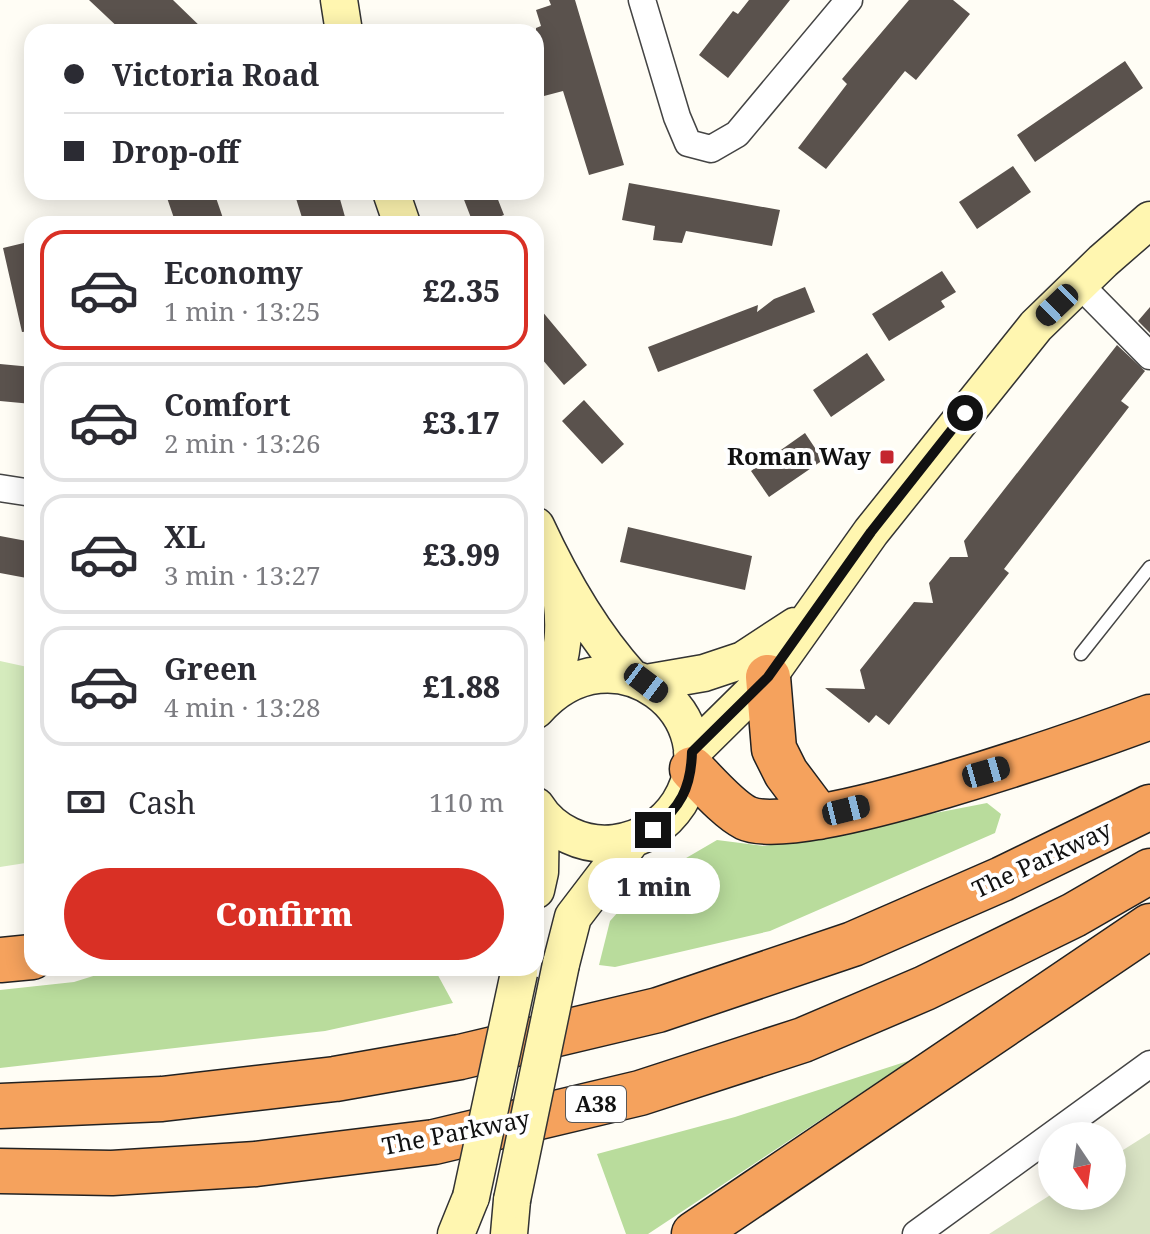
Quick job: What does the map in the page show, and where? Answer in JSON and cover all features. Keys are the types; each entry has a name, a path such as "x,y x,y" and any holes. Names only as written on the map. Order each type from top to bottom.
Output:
{"highway":[{"path":"768,677 774,749 786,773 819,817"},
{"path":"692,760 745,817 772,824 819,817 1043,756 1150,717"},
{"name":"The Parkway","path":"0,1106 162,1099 335,1079 460,1057 658,1010 853,944 1002,879 1150,807"},
{"name":"The Parkway","path":"0,1171 112,1173 285,1160 434,1142 640,1093 803,1040 925,988 1074,915 1150,871"},
{"path":"694,1234 1150,926"},
{"path":"0,960 24,958"}],"street":[{"path":"339,0 343,24"},
{"path":"642,0 677,117 688,143 711,149 737,134 849,0"},
{"path":"692,760 768,677 808,617 986,385 1036,326 1150,220"},
{"path":"1079,284 1150,356"},
{"path":"0,488 24,492"},
{"path":"544,542 607,651 639,680 670,701 685,724 692,760 685,793 672,814 653,830 631,841 606,844 582,841 560,831 544,815"},
{"path":"544,698 562,657 564,608 553,561"},
{"path":"544,702 573,680 602,674 639,680 704,673 743,660 808,617"},
{"path":"510,1217 573,917 631,841"},
{"path":"456,1234 471,1197 518,976"},
{"path":"916,1234 1150,1064"}],"lane":[{"path":"1081,654 1150,567"}],"green space":[{"path":"0,661 24,666 24,863 0,867"},
{"path":"987,803 1001,814 995,833 770,931 615,967 599,965 610,921 645,882 717,840 765,846"},
{"path":"93,976 438,976 453,1003 325,1031 0,1068 0,990 74,982"},
{"path":"911,1060 648,1234 626,1234 597,1154 735,1117"},
{"path":"1150,1133 1150,1234 989,1234 1038,1203 1038,1210 1126,1210 1126,1148"}],"building":[{"path":"89,0 173,0 198,24 114,24"},
{"path":"549,0 575,0 624,165 589,175 563,91 544,96 544,24 540,24 536,10 551,5"},
{"path":"749,0 790,0 728,78 699,55 733,11 738,14"},
{"path":"909,0 953,0 970,14 916,80 905,71 826,169 798,148 847,84 842,79"},
{"path":"1125,61 1143,88 1035,162 1017,135"},
{"path":"1013,166 1031,192 977,229 959,202"},
{"path":"629,183 780,210 772,246 686,231 682,243 653,240 655,226 622,220"},
{"path":"168,200 217,200 222,216 173,216"},
{"path":"296,200 340,200 345,216 302,216"},
{"path":"464,200 498,200 504,215 501,216 470,216"},
{"path":"24,243 24,332 22,332 3,248"},
{"path":"942,271 956,292 941,301 945,307 889,341 872,314"},
{"path":"805,287 815,312 658,372 648,347 758,305 757,312 774,299"},
{"path":"1150,307 1150,333 1138,321"},
{"path":"544,314 587,365 564,385 544,361"},
{"path":"1117,345 1145,371 1121,401 1129,407 1004,569 1009,573 889,725 876,715 869,723 825,688 865,689 860,670 914,602 933,603 929,583 950,557 968,557 964,541"},
{"path":"867,353 885,380 831,417 813,390"},
{"path":"0,364 24,366 24,403 0,401"},
{"path":"584,400 624,444 602,464 562,421"},
{"path":"805,433 823,460 769,497 751,471"},
{"path":"628,527 752,556 745,590 620,562"},
{"path":"0,536 24,540 24,578 0,573"}],"place":[{"name":"Roman Way","path":"887,457"}],"route":[{"path":"653,830 672,814 685,793 692,769 692,752 768,677 871,532 965,413"}]}
